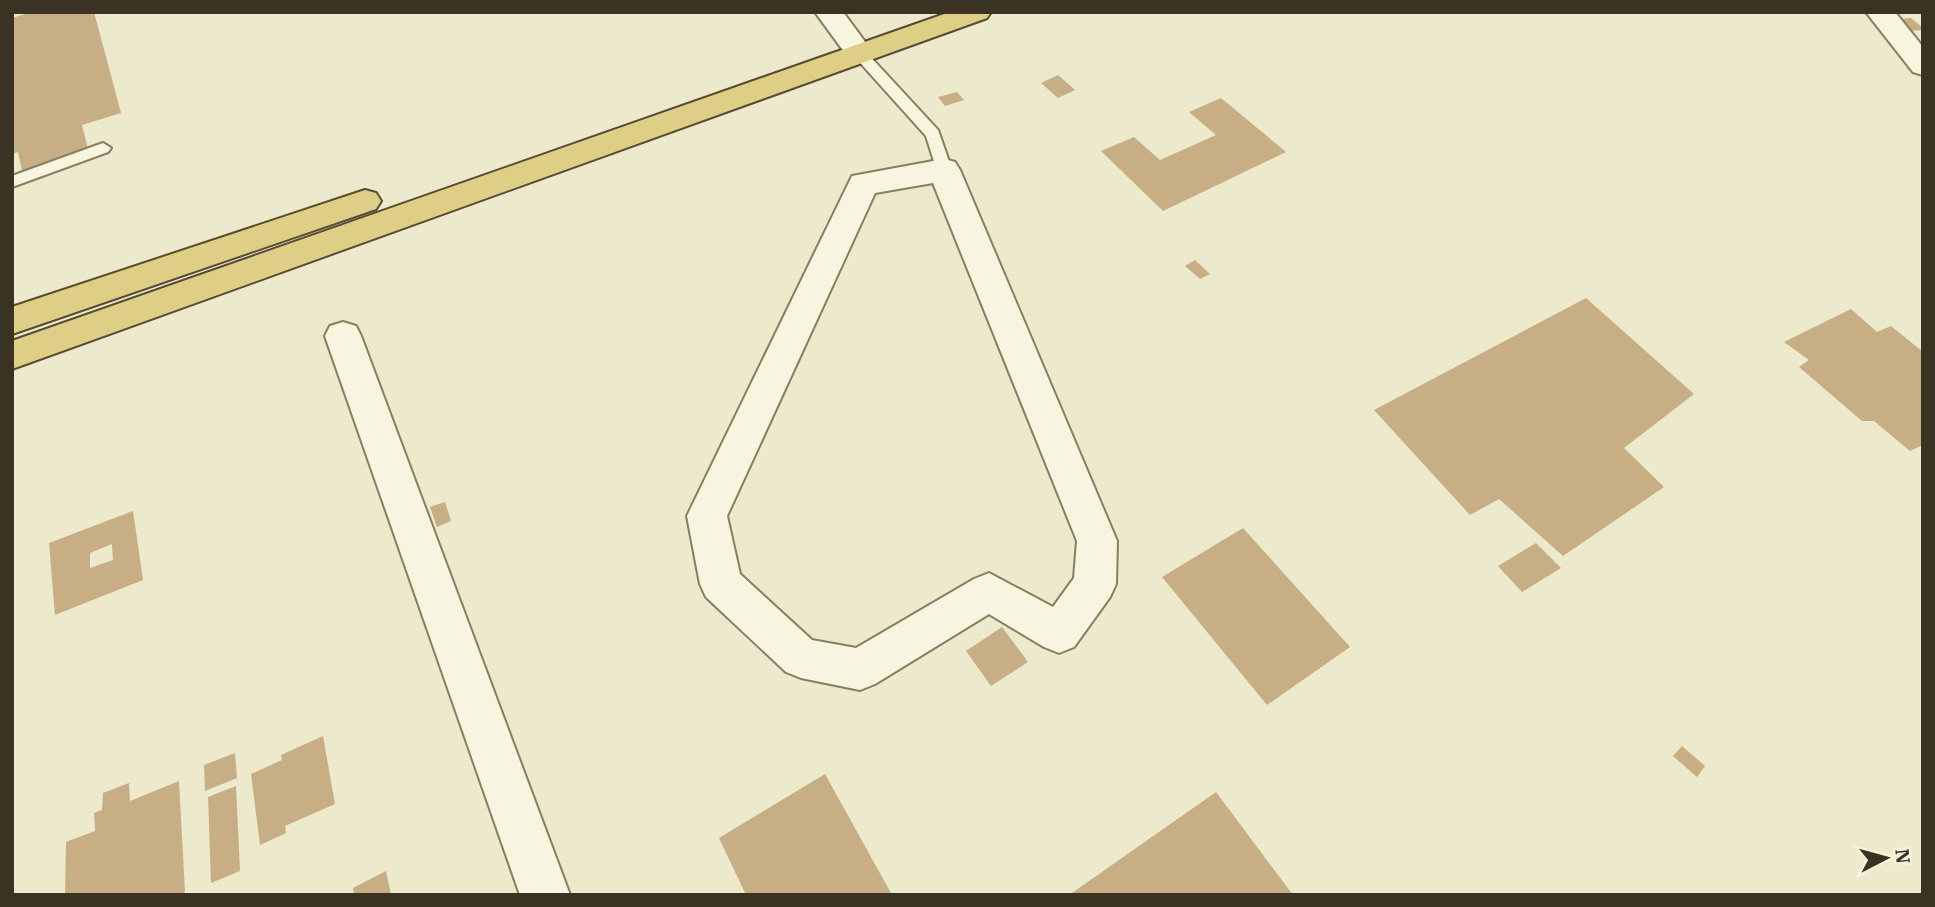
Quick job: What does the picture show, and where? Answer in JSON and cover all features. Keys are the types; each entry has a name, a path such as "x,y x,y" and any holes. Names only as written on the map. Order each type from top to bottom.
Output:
{"highway":[{"path":"12,355 854,46 916,12"},
{"path":"12,321 854,46 977,12"}],"street":[{"path":"829,12 854,46"},
{"path":"1880,12 1918,54"},
{"path":"944,170 1097,541 1095,584 1059,633 989,592 860,669 801,658 721,584 707,516 863,184 944,170"},
{"path":"343,336 545,895"}],"lane":[{"path":"854,46 933,134 944,170"},
{"path":"12,182 103,148"}],"building":[{"path":"31,12 94,12 121,113 82,125 88,149 22,171 18,152 12,154 12,18"},
{"path":"1911,18 1923,30 1911,31 1898,19"},
{"path":"1058,75 1075,90 1058,98 1041,83"},
{"path":"957,92 964,100 945,106 938,97"},
{"path":"1221,98 1286,152 1163,211 1101,151 1134,137 1160,160 1216,135 1189,112"},
{"path":"1195,260 1210,274 1200,279 1185,266"},
{"path":"1586,298 1694,394 1624,448 1664,487 1563,556 1499,499 1470,515 1374,410"},
{"path":"1851,309 1877,332 1891,326 1923,352 1923,445 1910,451 1874,421 1862,421 1799,367 1809,360 1784,342"},
{"path":"445,502 451,521 437,527 430,507"},
{"path":"133,511 143,580 55,615 49,543","holes":["112,544 113,560 90,568 90,553"]},
{"path":"1243,528 1350,647 1267,705 1162,577"},
{"path":"1536,543 1561,568 1522,592 1498,566"},
{"path":"1002,627 1028,662 991,686 966,651"},
{"path":"323,736 335,804 285,826 286,833 260,845 251,774 282,760 281,755"},
{"path":"1682,746 1705,766 1697,777 1673,756"},
{"path":"235,753 237,778 205,791 204,765"},
{"path":"825,774 892,895 746,895 719,838"},
{"path":"179,781 185,892 178,895 65,895 66,842 95,831 94,813 102,810 103,793 129,783 130,801"},
{"path":"236,786 240,871 211,883 208,797"},
{"path":"1216,792 1293,895 1069,895"},
{"path":"386,871 391,895 354,895 353,888"}]}
